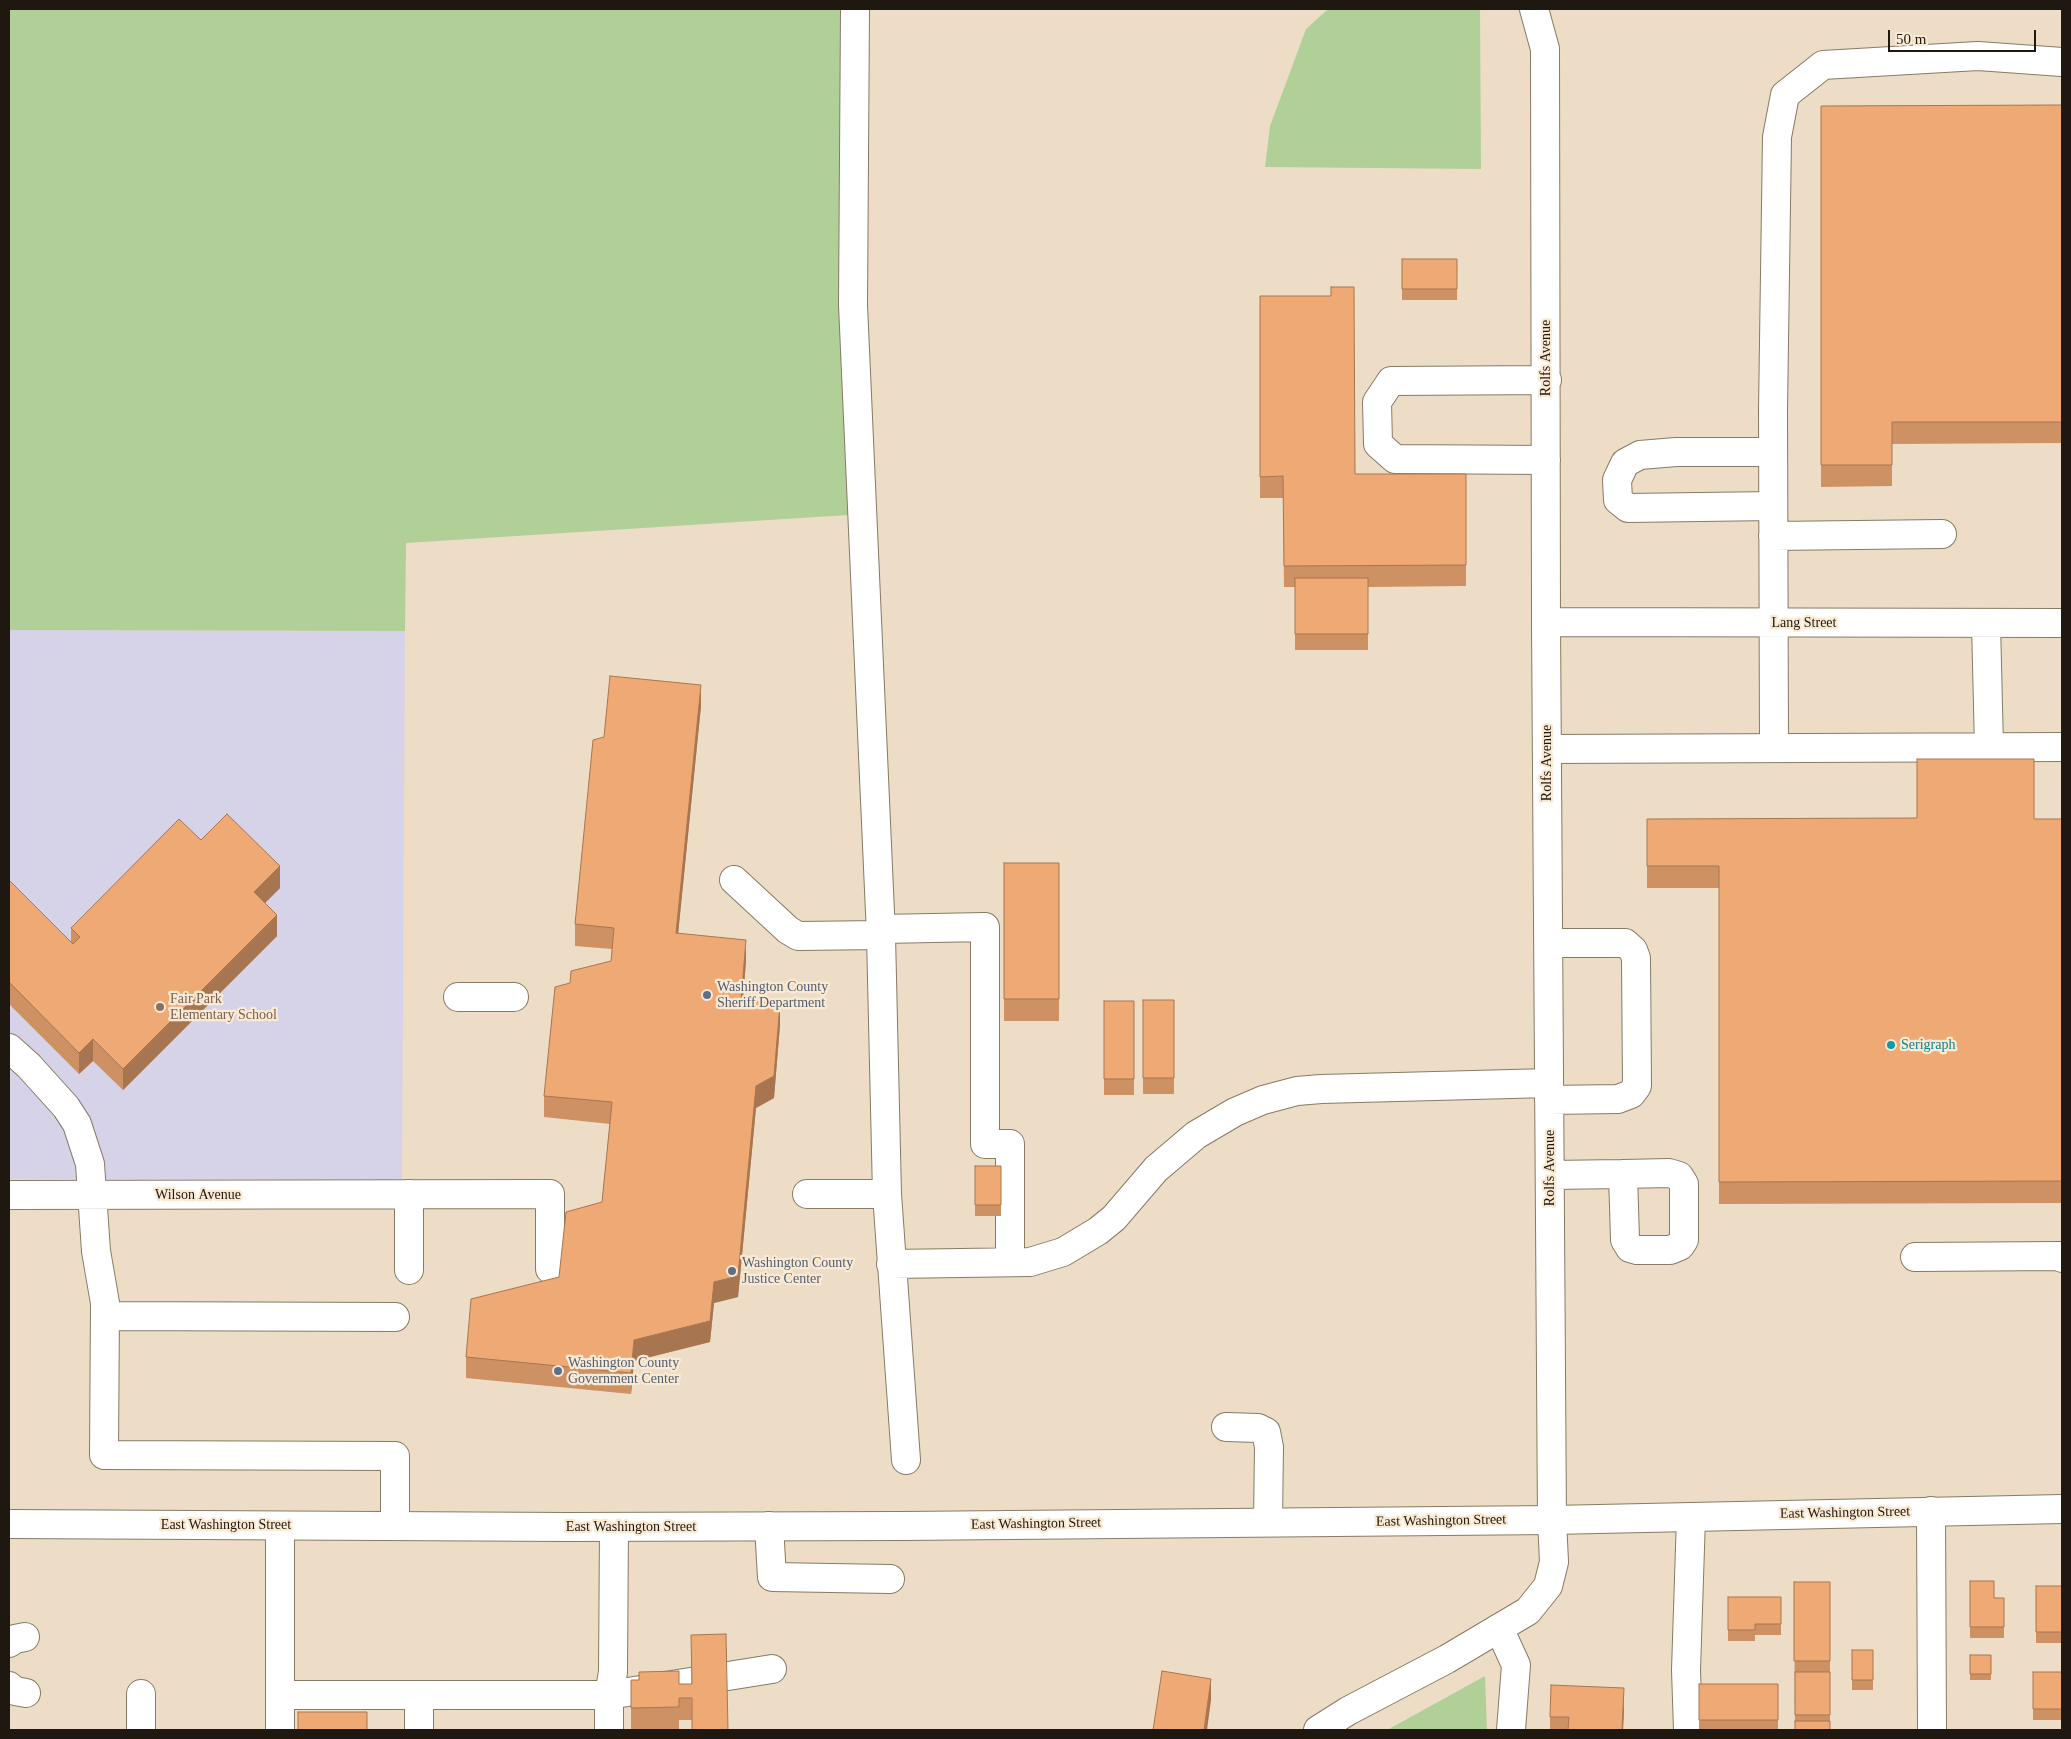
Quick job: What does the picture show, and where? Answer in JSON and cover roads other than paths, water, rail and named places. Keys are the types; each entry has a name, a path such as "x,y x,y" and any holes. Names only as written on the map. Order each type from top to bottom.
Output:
{"street":[{"path":"855,9 853,305 881,932 887,1194 906,1460"},
{"name":"Rolfs Avenue","path":"1318,1730 1528,1611 1548,1586 1554,1562 1552,1520 1546,622 1545,49 1534,9"},
{"path":"1774,748 1773,452 1778,137 1785,96 1823,65 1978,56 2062,62"},
{"path":"1546,460 1395,459 1378,444 1377,402 1391,382 1547,380"},
{"path":"1773,452 1676,452 1640,455 1625,463 1617,480 1618,500 1628,508 1773,506"},
{"path":"1773,536 1942,534"},
{"name":"Lang Street","path":"1546,622 2062,623"},
{"path":"1986,623 1989,748"},
{"path":"1547,749 2062,747"},
{"path":"734,880 788,930 798,936 985,927 985,1144 1010,1144 1010,1262"},
{"path":"891,1264 1030,1262 1063,1252 1098,1231 1114,1218 1156,1169 1196,1135 1235,1112 1263,1100 1297,1091 1321,1089 1549,1092 1618,1099 1631,1094 1637,1086 1636,958 1633,950 1625,943 1548,943"},
{"path":"458,997 514,997"},
{"path":"9,1048 29,1066 66,1107 77,1124 90,1164 94,1195 96,1251 105,1303 104,1455 395,1456 395,1526"},
{"path":"1550,1175 1623,1174"},
{"path":"398,1194 409,1270"},
{"name":"Wilson Avenue","path":"9,1196 550,1194 550,1269"},
{"path":"807,1194 887,1194"},
{"path":"1915,1257 2060,1256 2062,1258"},
{"path":"105,1316 395,1316"},
{"path":"1226,1427 1258,1428 1266,1432 1269,1447 1268,1522"},
{"name":"East Washington Street","path":"9,1524 769,1526 1552,1520 2062,1509"},
{"path":"1931,1511 1932,1730"},
{"path":"1688,1730 1686,1670 1692,1517"},
{"path":"280,1526 280,1730"},
{"path":"769,1526 772,1577 890,1579"},
{"path":"609,1730 609,1695 613,1672 614,1527"},
{"path":"1499,1628 1516,1665 1512,1730"},
{"path":"280,1695 609,1695 772,1669"},
{"path":"141,1694 141,1730"},
{"path":"419,1695 419,1730"}],"place":[{"name":"Washington County Sheriff Department","path":"707,995"},
{"name":"Fair Park Elementary School","path":"160,1007"},
{"name":"Serigraph","path":"1891,1045"},
{"name":"Washington County Justice Center","path":"732,1271"},
{"name":"Washington County Government Center","path":"558,1371"}]}
